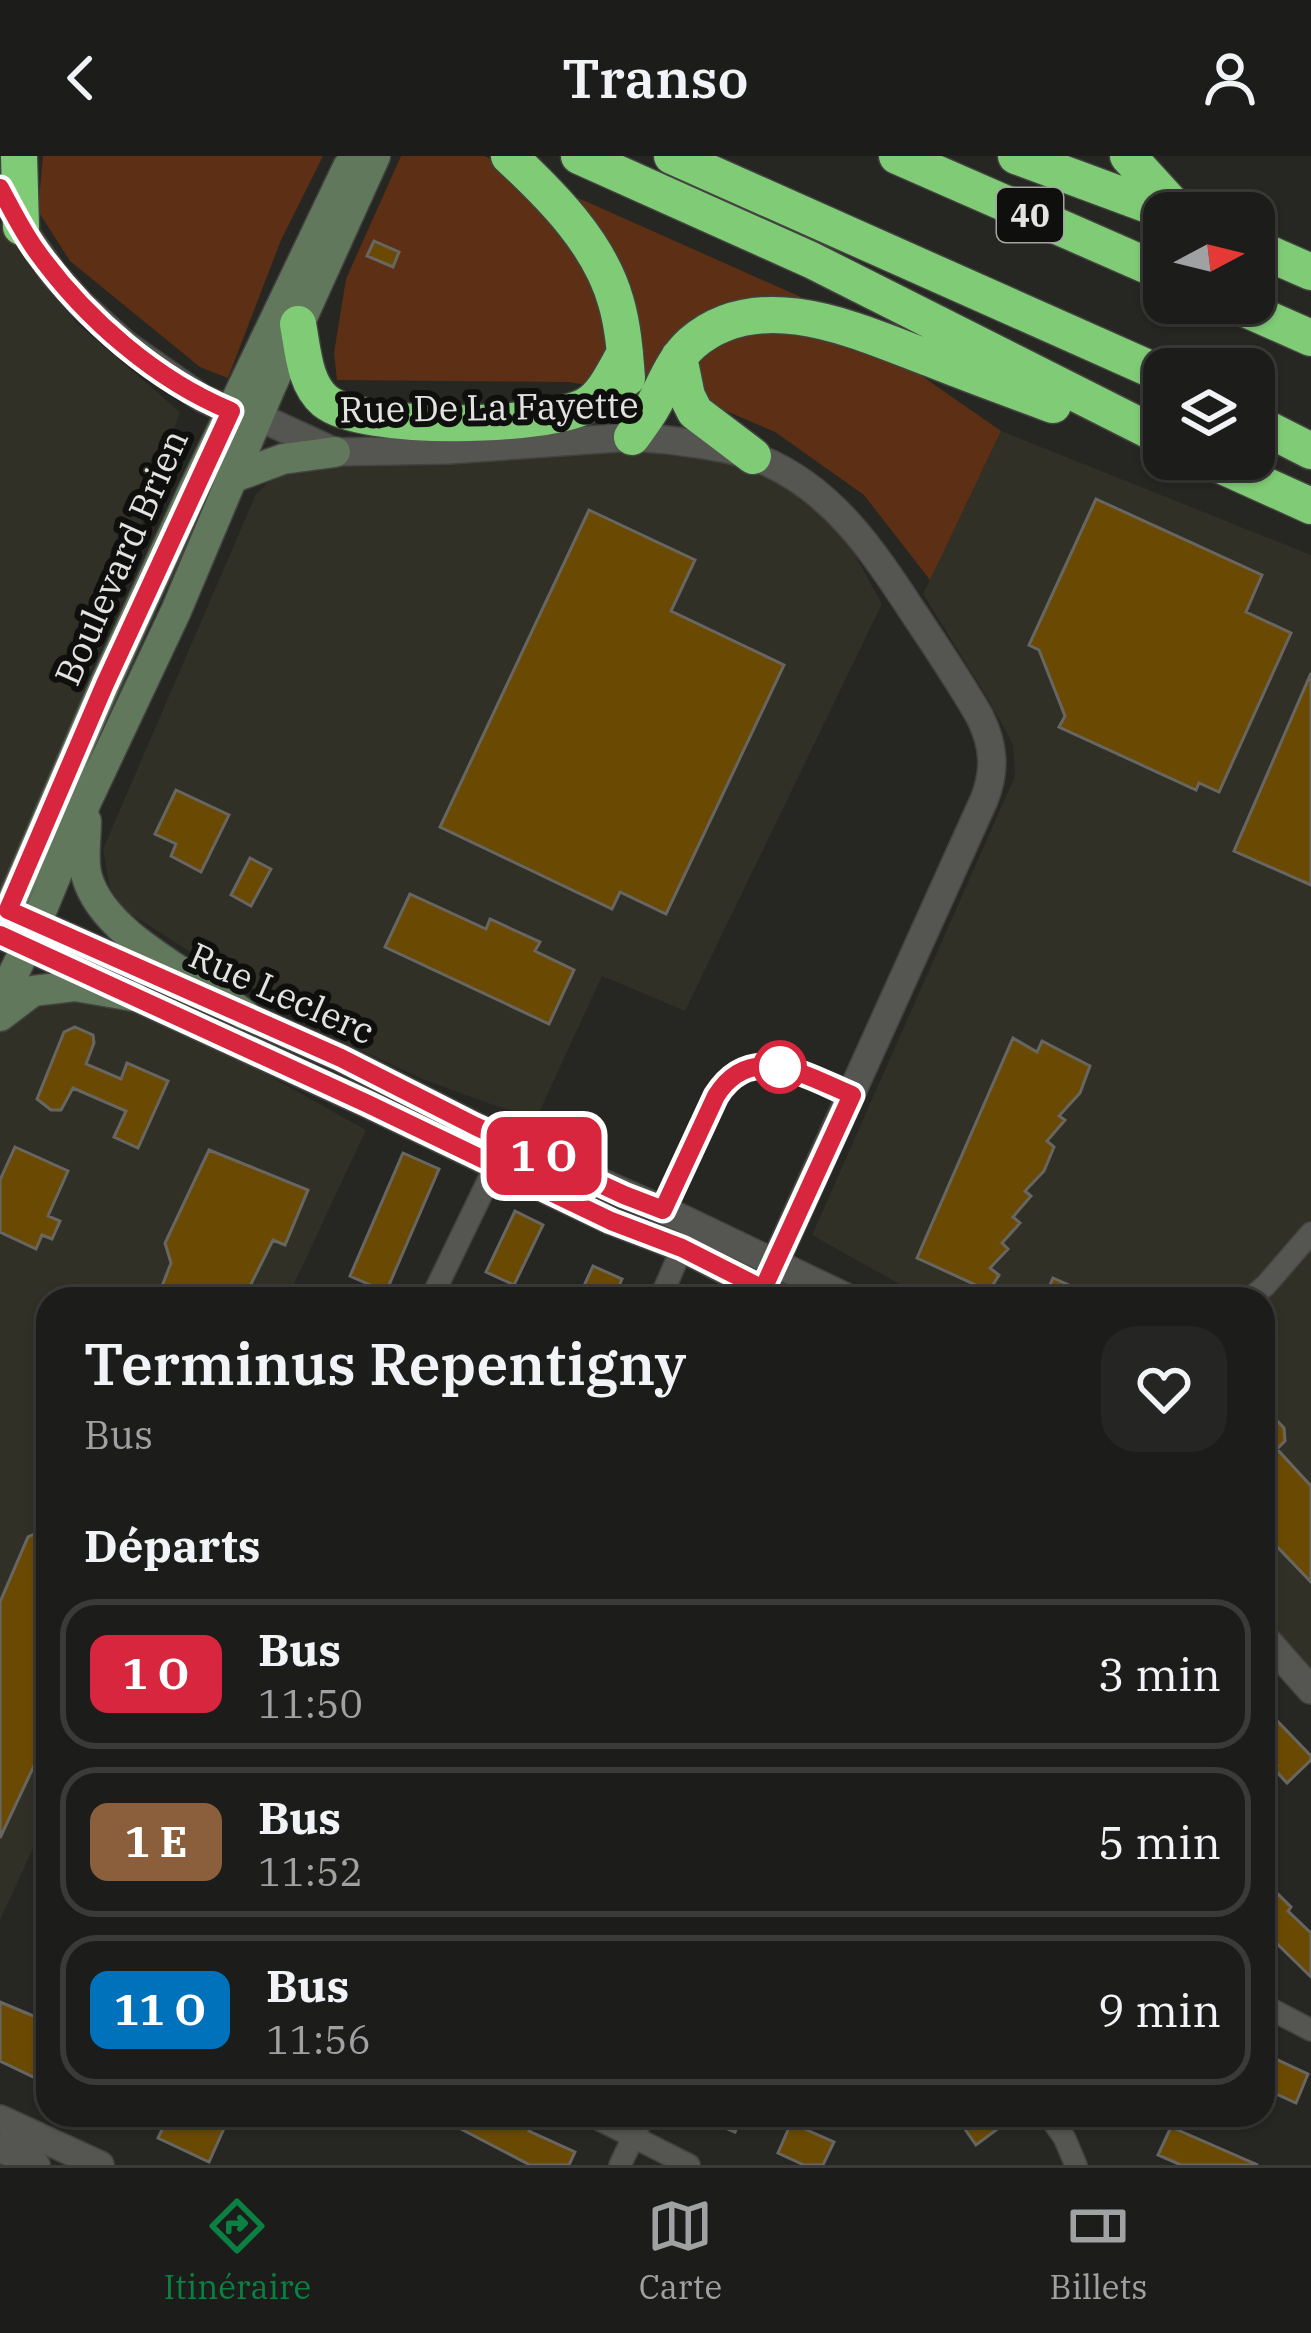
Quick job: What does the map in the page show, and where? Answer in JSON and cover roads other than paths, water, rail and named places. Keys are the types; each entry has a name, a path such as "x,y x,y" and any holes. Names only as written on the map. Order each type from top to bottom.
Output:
{"highway":[{"path":"19,156 21,227"},
{"path":"509,156 562,211 597,257 615,296 632,437"},
{"path":"579,156 811,260 1143,431"},
{"name":"40","path":"672,156 1143,366"},
{"name":"40","path":"897,156 1143,264"},
{"path":"1016,156 1143,203"},
{"path":"1128,156 1161,192"},
{"path":"1275,256 1311,272"},
{"path":"632,437 680,356 705,334 733,321 769,315 804,318 866,335 1143,434"},
{"path":"1275,322 1311,338"},
{"path":"298,325 310,379 325,400 348,413 403,423 512,419 577,410 599,394 625,353"},
{"path":"680,356 695,412 753,456"},
{"path":"1275,427 1311,440"},
{"path":"1275,431 1311,451"},
{"path":"1253,480 1311,506"}],"main road":[{"name":"Boulevard Brien","path":"14,929 86,802 176,610 234,477 245,414 353,156"},
{"name":"Boulevard Brien","path":"0,1001 14,929 105,684 245,414 298,325 375,156"},
{"path":"234,477 283,459 335,452"},
{"path":"86,802 85,873 97,901 142,946 245,1015"},
{"path":"0,1016 33,991 75,986 133,996"}],"street":[{"name":"Rue De La Fayette","path":"0,188 21,227 64,286 115,336 179,383 335,452 661,439 753,456 790,474 843,515 868,546 980,717 993,754 992,775 775,1262 773,1287"},
{"name":"Rue Leclerc","path":"14,929 133,996 826,1287"},
{"name":"Rue Leclerc","path":"14,929 245,1015 388,1080 611,1221 682,1248 758,1287"},
{"path":"437,1287 501,1153"},
{"path":"1265,1287 1311,1233"},
{"path":"665,1287 682,1248"},
{"path":"1275,1650 1311,1690"},
{"path":"1275,2011 1311,2030"},
{"path":"612,2127 689,2165"},
{"path":"620,2165 638,2127"},
{"path":"1056,2127 1076,2165"},
{"path":"2,2133 36,2165"},
{"path":"2,2133 100,2165"}]}
